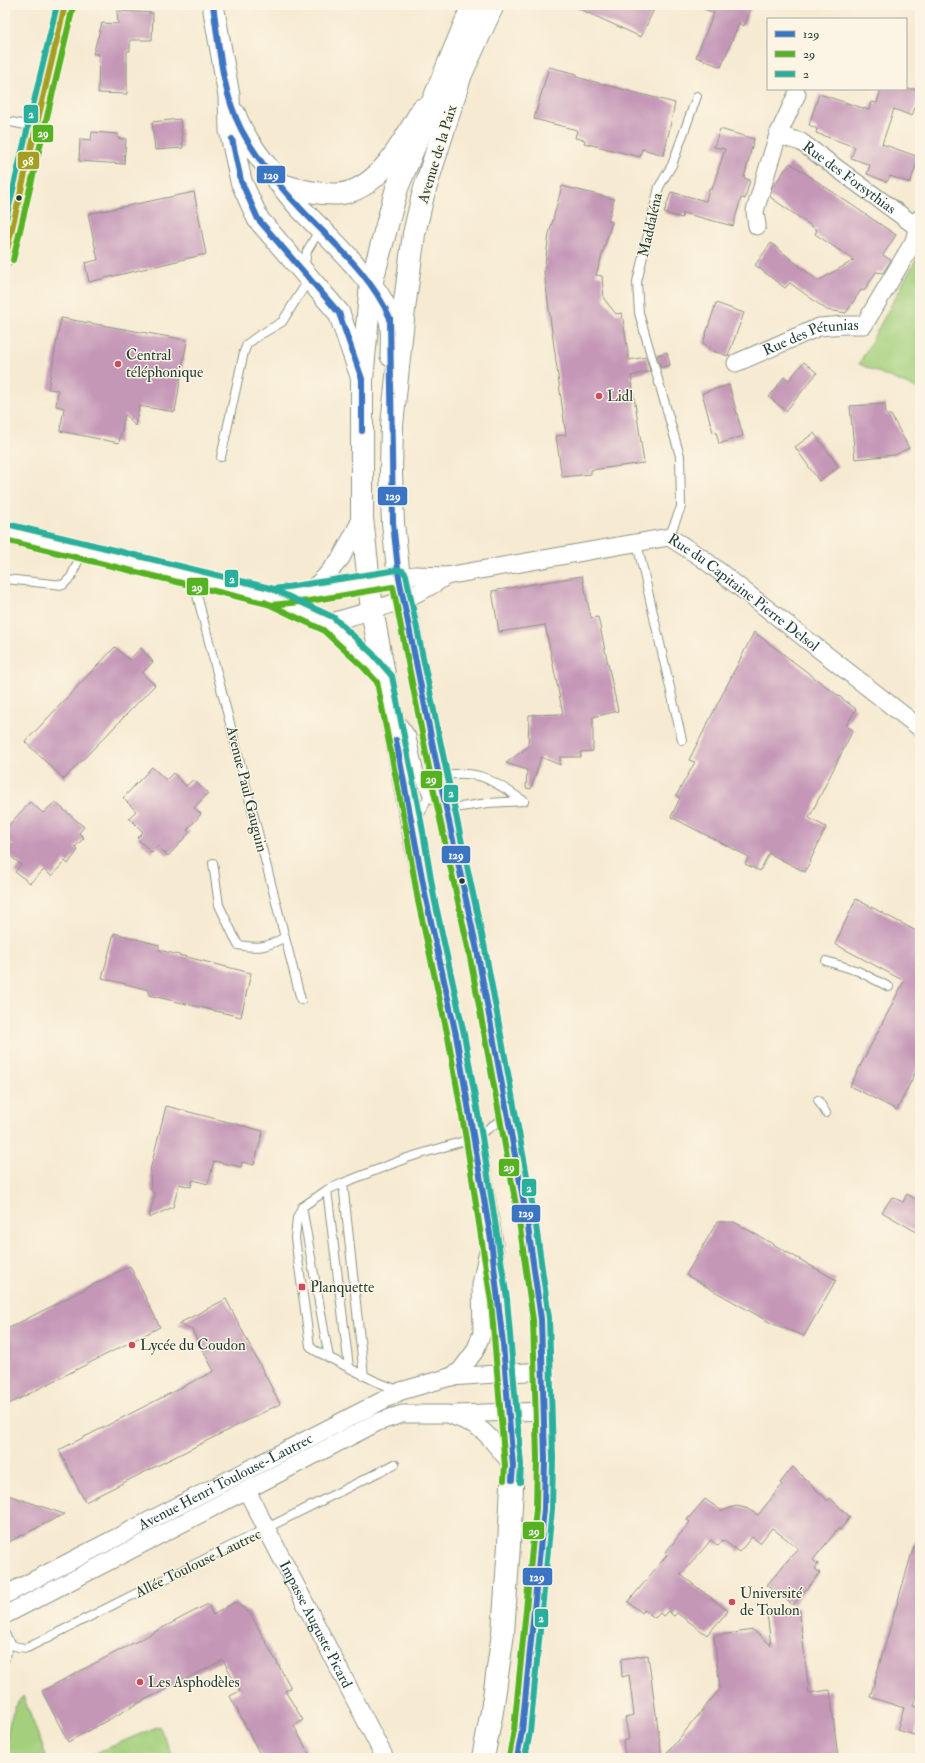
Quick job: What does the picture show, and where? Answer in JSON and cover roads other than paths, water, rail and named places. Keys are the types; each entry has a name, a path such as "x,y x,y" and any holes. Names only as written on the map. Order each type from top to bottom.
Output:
{"main road":[{"name":"Avenue de la Paix","path":"473,5 397,188 371,284 362,379 362,518 368,583 388,703 414,828 426,899 456,1035 491,1240 499,1300 512,1466 509,1545 503,1632 484,1758"},
{"name":"Avenue de la Paix","path":"493,5 461,74 423,195 414,234 404,309 392,425 393,523 403,600 477,950 528,1228 541,1319 544,1411 544,1509 522,1731 517,1758"}],"street":[{"path":"5,258 65,5"},
{"path":"213,5 229,96 230,130 241,181 258,219 279,246 307,274 339,313 362,379"},
{"path":"280,184 311,192 339,194 350,191 369,181 384,168 398,150 443,75"},
{"path":"757,226 755,211 778,135 797,94"},
{"path":"229,96 240,127 254,151 300,208 343,252 371,284 386,307 390,318 392,425"},
{"name":"Rue des Forsythias","path":"778,135 801,142 918,223"},
{"name":"Rue des Pétunias","path":"736,363 819,327 864,325 914,241 918,223"},
{"path":"308,593 324,578 341,558 362,518"},
{"path":"5,532 273,596 328,623 368,660 384,678"},
{"name":"Rue du Capitaine Pierre Delsol","path":"273,596 308,593 415,575 446,576 669,537 702,558 920,728"},
{"name":"Rue du Capitaine Pierre Delsol","path":"328,623 403,600 417,594 446,576"},
{"name":"Avenue Henri Toulouse-Lautrec","path":"450,1377 460,1370 475,1351 482,1333 481,1285 491,1240"},
{"name":"Avenue Henri Toulouse-Lautrec","path":"5,1595 401,1392 450,1377 543,1371"},
{"name":"Avenue Henri Toulouse-Lautrec","path":"5,1615 378,1422 402,1414 544,1411"},
{"name":"Avenue Henri Toulouse-Lautrec","path":"448,1414 475,1426 484,1432 512,1466"},
{"name":"Impasse Auguste Picard","path":"247,1491 384,1758"}],"lane":[{"name":"Maddaléna","path":"669,537 681,507 680,456 639,313 637,282 659,187 672,165 697,96"},
{"path":"11,122 35,127"},
{"path":"221,457 247,344 282,322 306,284 307,274 305,263 307,252 320,228"},
{"path":"637,543 682,740"},
{"path":"5,579 63,584 71,577 83,550"},
{"name":"Avenue Paul Gauguin","path":"199,578 197,595 301,1000"},
{"path":"388,703 411,735 420,780 428,796 447,809 488,803 524,801 490,779 474,774 452,774 439,776 428,796 414,828"},
{"path":"213,863 219,905 238,945 255,948 268,946 285,937"},
{"path":"826,961 858,971 889,987"},
{"path":"818,1100 826,1113"},
{"path":"401,1392 364,1376 314,1350 310,1346 295,1238 297,1218 302,1207 327,1190 408,1158 474,1138 507,1115"},
{"path":"343,1183 364,1376"},
{"path":"327,1190 349,1367"},
{"path":"302,1207 330,1358"},
{"name":"Allée Toulouse Lautrec","path":"10,1643 17,1648 27,1648 395,1464"},
{"path":"5,1634 10,1643 5,1658"}],"place":[{"name":"Central téléphonique","path":"118,364"},
{"name":"Lidl","path":"599,396"},
{"name":"Planquette","path":"302,1287"},
{"name":"Lycée du Coudon","path":"132,1345"},
{"name":"Université de Toulon","path":"732,1602"},
{"name":"Les Asphodèles","path":"140,1682"}]}
